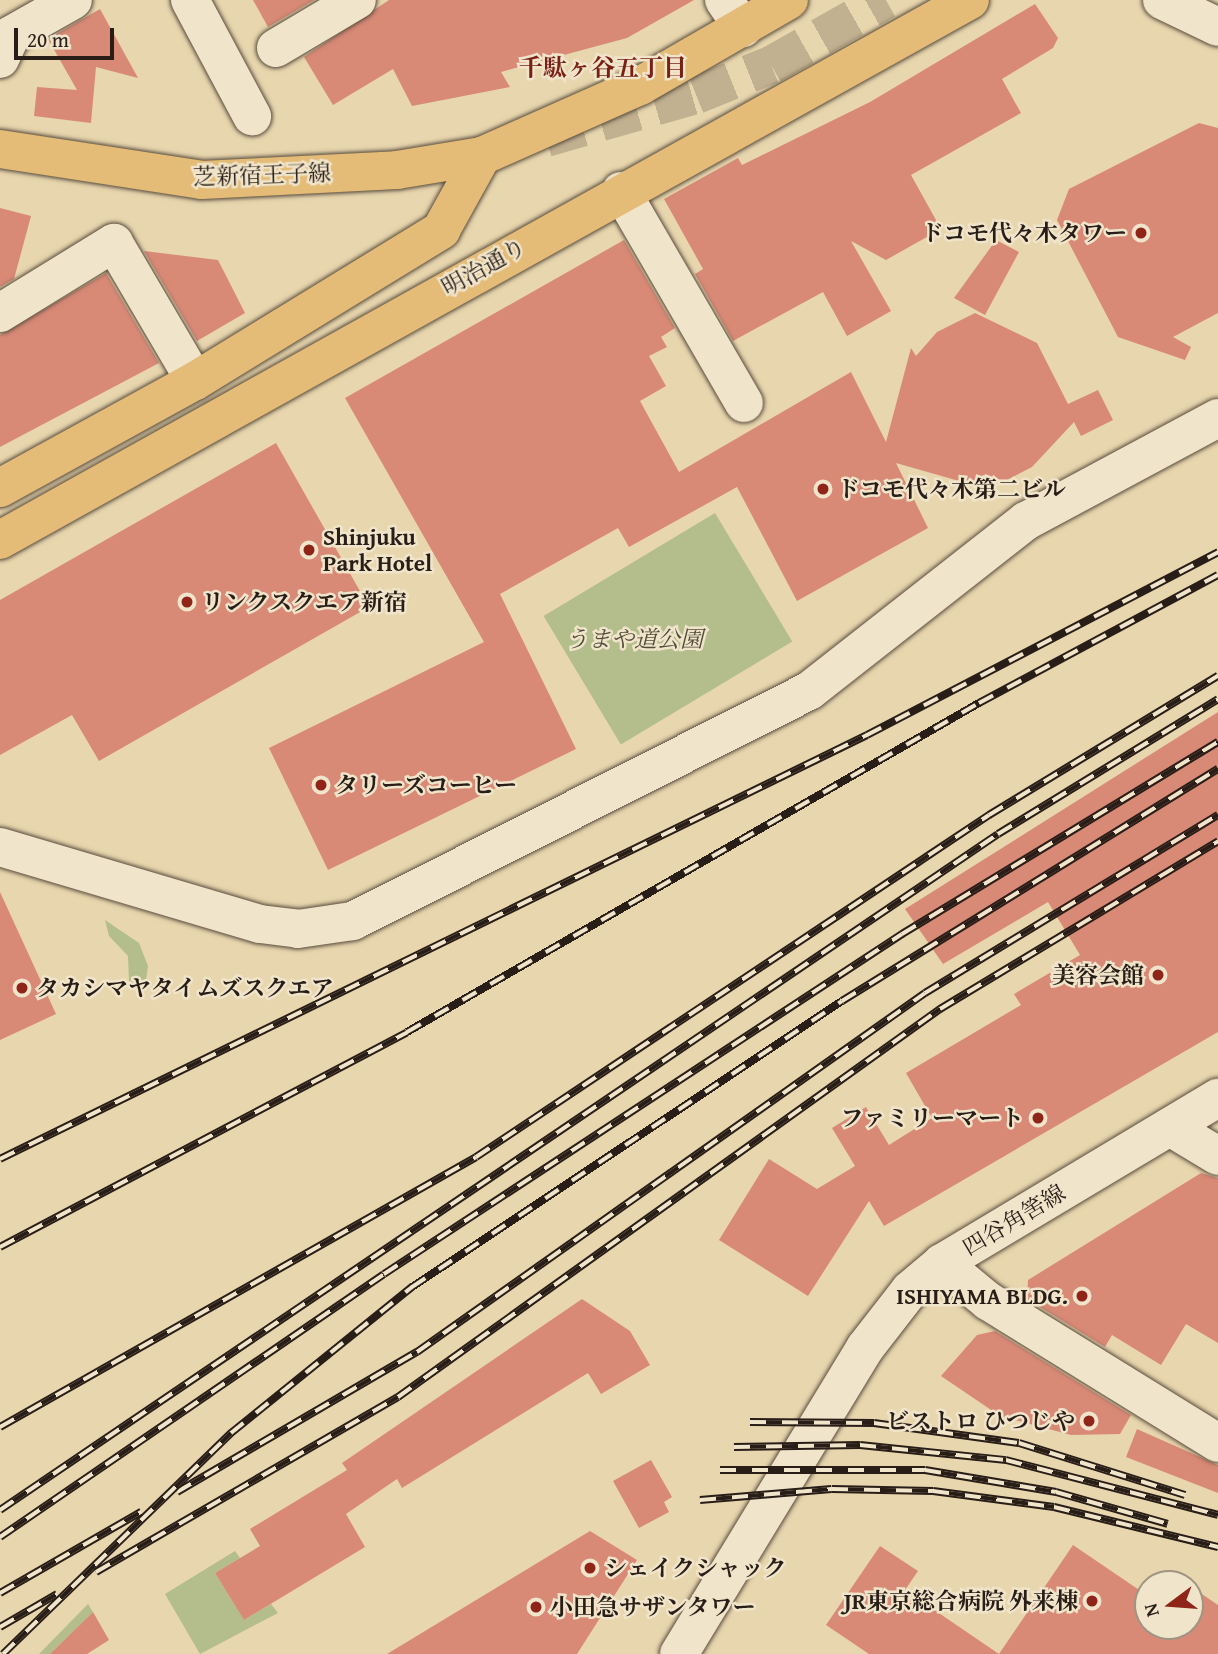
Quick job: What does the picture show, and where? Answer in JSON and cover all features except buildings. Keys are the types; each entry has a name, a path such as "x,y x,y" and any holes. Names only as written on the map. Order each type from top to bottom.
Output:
{"main road":[{"path":"0,488 195,381 441,230 482,156 546,132 734,14 789,0"},
{"name":"明治通り","path":"0,540 621,191 971,0"},
{"name":"芝新宿王子線","path":"0,149 202,180 397,170 482,156"}],"street":[{"path":"0,59 11,35 73,0"},
{"path":"190,0 252,116"},
{"path":"276,48 357,0"},
{"path":"1162,0 1218,27"},
{"path":"621,191 744,403"},
{"path":"0,313 114,243 195,381"},
{"path":"0,847 260,924 298,929 354,921 809,691 1026,521 1218,418"},
{"name":"四谷角筈線","path":"679,1654 844,1380 887,1317 942,1263 1218,1098"},
{"path":"1170,1127 1218,1156"},
{"path":"942,1263 988,1301 1218,1443"}],"green space":[{"name":"うまや道公園","path":"715,513 792,642 621,745 544,616"},
{"path":"105,920 139,943 148,966 145,987 129,981 128,956 109,936"},
{"path":"235,1551 240,1558 215,1573 244,1620 271,1604 278,1613 200,1654 165,1594"},
{"path":"88,1604 93,1612 50,1654 39,1654"}],"tunnel":[{"path":"546,138 696,95 771,65 886,0"}],"railway":[{"path":"0,1159 867,735 1218,552"},
{"path":"0,1247 407,1032 979,703 1218,575"},
{"path":"0,1427 476,1157 989,815 1218,676"},
{"path":"0,1510 998,834 1218,699"},
{"path":"0,1537 384,1274 902,934 1218,742"},
{"path":"3,1654 231,1433 412,1287 842,1001 1218,769"},
{"path":"177,1492 417,1352 925,993 1218,815"},
{"path":"96,1572 398,1397 940,1009 1218,841"},
{"path":"750,1422 874,1423 1019,1443 1185,1495"},
{"path":"734,1447 860,1445 1006,1460 1218,1515"},
{"path":"720,1470 925,1470 1056,1492 1168,1524"},
{"path":"700,1500 832,1489 933,1491 1054,1507 1218,1547"},
{"path":"0,1593 141,1512"},
{"path":"0,1627 57,1594"}],"place":[{"name":"ドコモ代々木タワー","path":"1141,233"},
{"name":"ドコモ代々木第二ビル","path":"823,489"},
{"name":"Shinjuku Park Hotel","path":"309,550"},
{"name":"リンクスクエア新宿","path":"187,602"},
{"name":"タリーズコーヒー","path":"321,785"},
{"name":"美容会館","path":"1158,975"},
{"name":"タカシマヤタイムズスクエア","path":"22,988"},
{"name":"ファミリーマート","path":"1038,1118"},
{"name":"ISHIYAMA BLDG.","path":"1082,1296"},
{"name":"ビストロ ひつじや","path":"1089,1421"},
{"name":"シェイクシャック","path":"590,1568"},
{"name":"JR東京総合病院 外来棟","path":"1092,1601"},
{"name":"小田急サザンタワー","path":"536,1607"}],"district":[{"name":"千駄ヶ谷五丁目","path":"603,68"}]}
